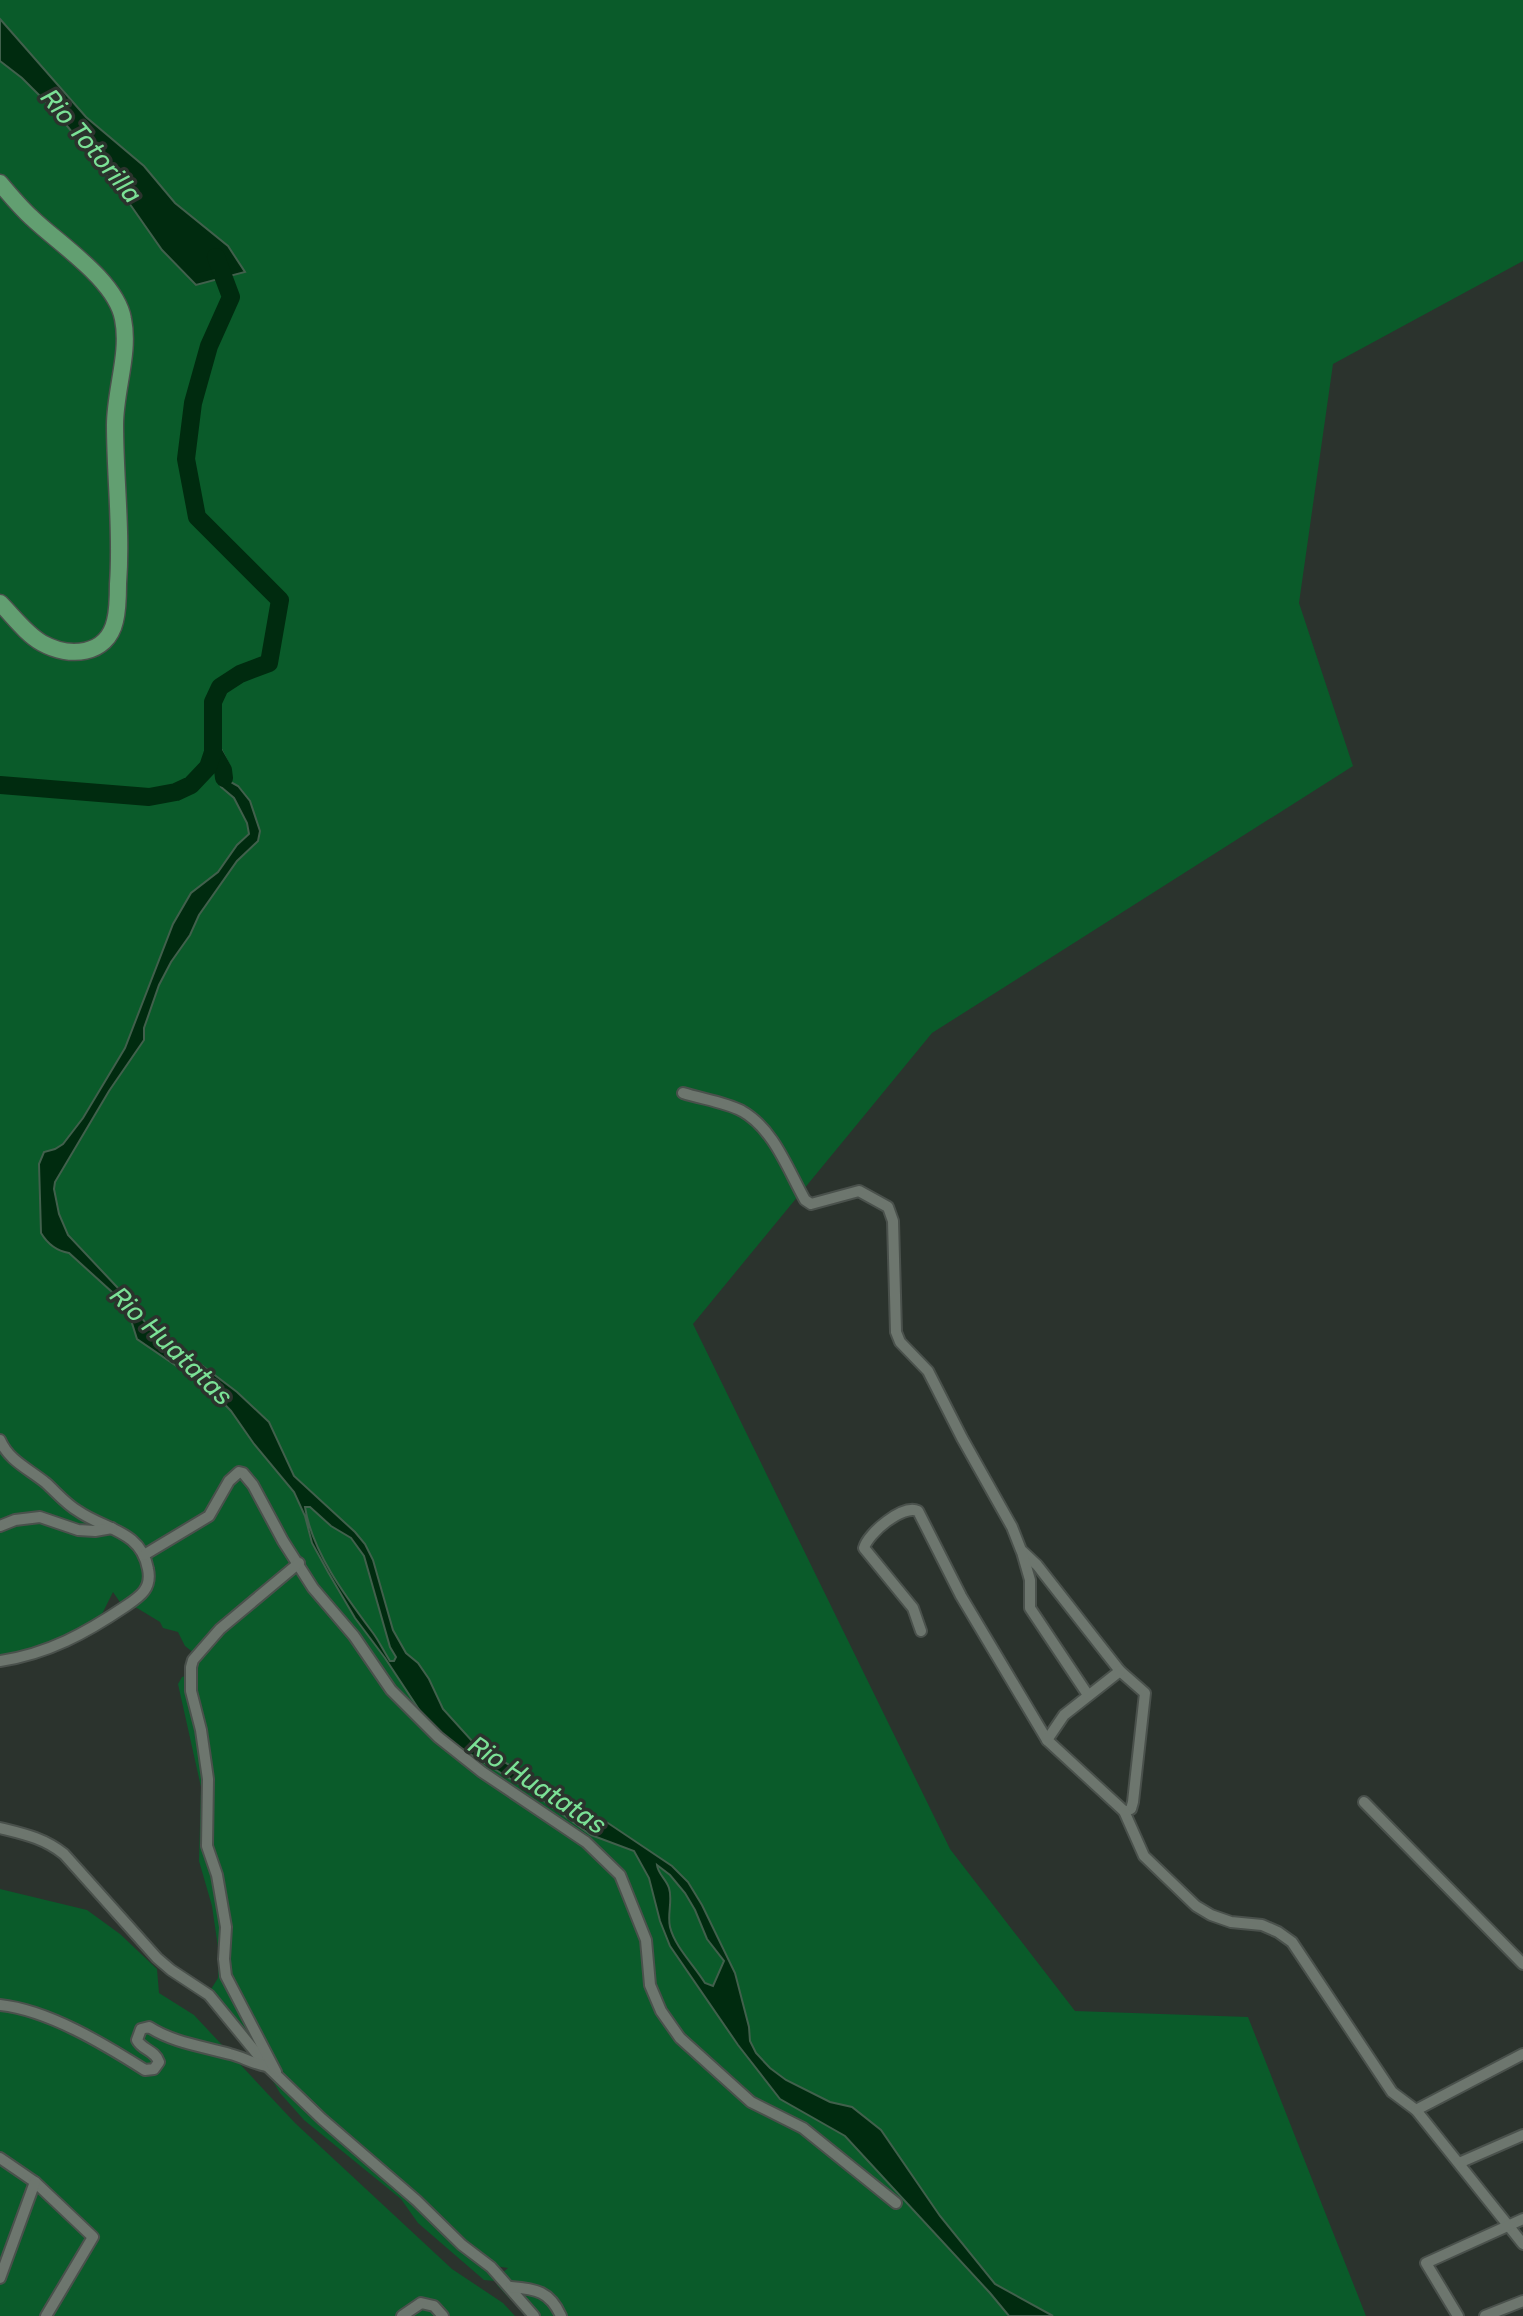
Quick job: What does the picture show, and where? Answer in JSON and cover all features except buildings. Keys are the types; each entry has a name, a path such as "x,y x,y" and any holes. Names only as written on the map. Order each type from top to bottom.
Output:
{"highway":[{"path":"0,183 33,219 107,288 115,298 123,318 124,335 115,422 119,576 115,622 109,635 100,645 88,652 65,652 41,643 0,603"}],"street":[{"path":"683,1093 741,1111 757,1122 769,1135 806,1200 811,1204 859,1191 888,1207 892,1221 896,1332 900,1342 928,1371 1012,1527 1030,1580 1030,1608 1088,1695"},
{"path":"0,1440 13,1459 74,1509 130,1536 145,1555 150,1579 144,1593 135,1600 72,1639 27,1657 0,1661"},
{"path":"145,1555 209,1516 229,1481 239,1472 253,1485 283,1541 313,1588 354,1636 391,1690 423,1723 482,1772 586,1842 620,1875 646,1940 650,1985 661,2011 680,2038 751,2102 803,2128 896,2203"},
{"path":"921,1630 906,1599 864,1548 873,1532 907,1509 919,1511 961,1596 1047,1740 1124,1811 1144,1856 1188,1899 1211,1914 1231,1922 1262,1925 1292,1942 1392,2092 1416,2109 1523,2244"},
{"path":"0,1527 15,1520 40,1517 78,1530 114,1528"},
{"path":"1021,1550 1037,1565 1120,1671 1145,1693 1133,1802 1131,1809 1124,1811"},
{"path":"279,2077 226,1976 226,1927 217,1875 207,1846 208,1779 201,1730 191,1691 191,1667 193,1660 220,1629 299,1563"},
{"path":"1047,1740 1064,1715 1120,1671"},
{"path":"1364,1802 1523,1964"},
{"path":"0,1828 37,1836 64,1854 157,1958 209,1995 267,2066 322,2119 491,2267 534,2316"},
{"path":"0,2005 38,2014 69,2027 145,2070 154,2068 159,2062 155,2054 140,2045 137,2040 141,2029 149,2027 175,2041 267,2066"},
{"path":"1416,2109 1523,2054"},
{"path":"1459,2163 1523,2135"},
{"path":"1,2163 35,2182 93,2237 46,2316"},
{"path":"0,2278 35,2182"},
{"path":"1458,2316 1426,2263 1523,2219"},
{"path":"510,2287 534,2289 556,2304 561,2316"},
{"path":"1485,2316 1523,2301"},
{"path":"402,2316 421,2303 434,2306 443,2316"}],"shaded area":[{"path":"0,0 1523,0 1523,261 1333,364 1299,603 1353,766 932,1033 693,1324 950,1849 1075,2011 1248,2017 1366,2316 537,2316 522,2301 511,2300 497,2285 501,2274 508,2268 495,2266 495,2281 484,2280 418,2223 401,2199 304,2120 280,2093 260,2059 208,1994 218,1978 219,1954 212,1906 199,1861 201,1787 178,1684 182,1677 196,1673 194,1653 185,1646 178,1632 163,1628 160,1622 137,1608 124,1608 113,1592 99,1620 85,1629 0,1662"},
{"path":"0,1889 87,1910 120,1934 157,1969 159,1993 194,2015 295,2123 452,2269 503,2303 515,2316 0,2316"}],"water":[{"path":"0,19 86,117 144,166 175,203 228,246 245,272 196,285 162,250 127,200 55,111 22,78 0,61"},
{"path":"220,747 229,765 227,780 238,786 250,801 260,831 258,841 237,861 199,915 190,935 171,962 159,985 144,1028 144,1040 109,1091 55,1182 59,1214 68,1235 117,1287 145,1322 237,1392 269,1422 294,1476 365,1544 373,1560 393,1630 406,1653 418,1663 429,1679 443,1709 472,1741 571,1805 608,1823 672,1866 688,1882 735,1973 750,2041 756,2053 786,2080 830,2102 852,2107 881,2130 940,2216 995,2284 1053,2316 1009,2316 845,2136 780,2099 738,2045 670,1946 660,1921 649,1878 634,1851 591,1835 530,1791 449,1741 420,1711 355,1618 328,1572 312,1543 305,1516 294,1492 254,1444 231,1411 210,1389 137,1339 130,1317 112,1292 69,1253 49,1243 41,1233 39,1164 44,1152 63,1144 83,1118 125,1048 173,924 191,893 218,872 237,845 249,834 247,823 234,798 221,787 219,781 222,773 214,759","holes":["305,1507 310,1507 331,1526 351,1538 364,1556 390,1647 396,1657 394,1661 390,1661 322,1557","657,1865 670,1875 685,1893 707,1939 724,1961 713,1986 705,1983 672,1934 669,1922 670,1893"]}],"waterway":[{"name":"Rio Totorilla","path":"0,785 149,797 176,792 191,785 208,767 213,752 213,702 220,687 240,674 269,663 280,600 197,517 186,459 193,403 209,346 231,297 216,257"},
{"name":"Rio Huatatas","path":"213,752 223,770 224,778"}]}
